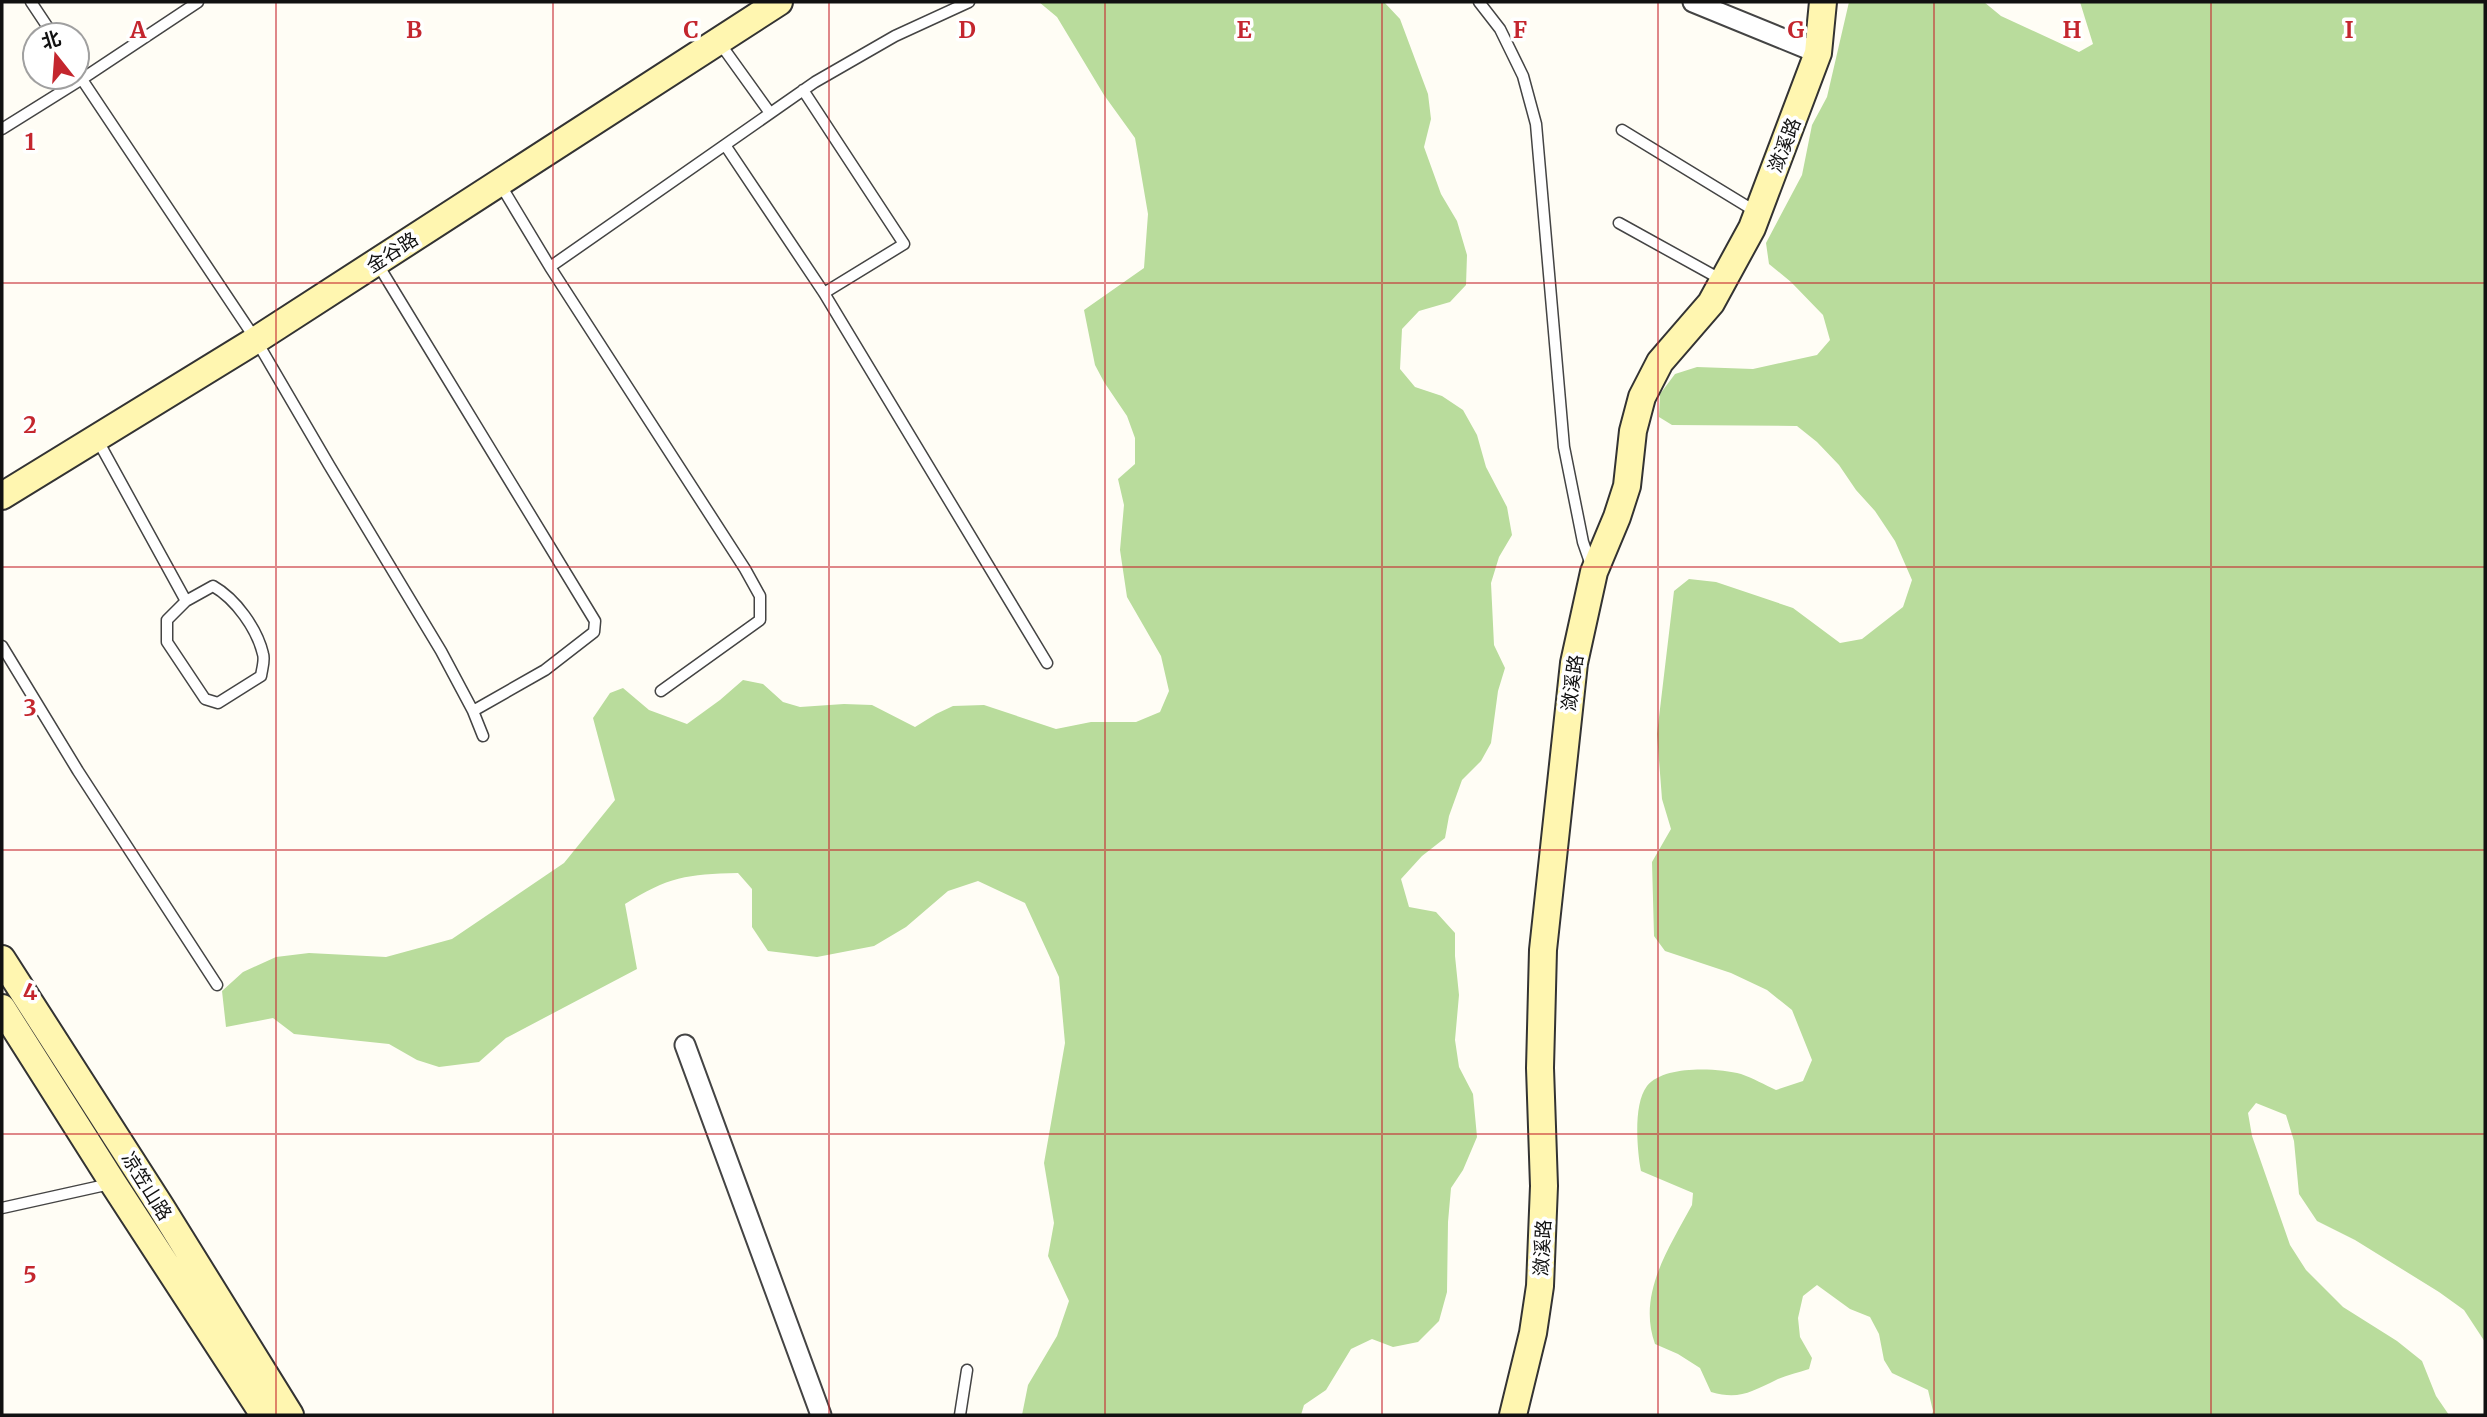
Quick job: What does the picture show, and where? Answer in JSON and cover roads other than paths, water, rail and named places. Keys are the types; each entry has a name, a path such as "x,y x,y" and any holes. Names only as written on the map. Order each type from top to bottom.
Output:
{"street":[{"name":"金谷路","path":"2,496 256,340 779,2"},
{"path":"1693,2 1818,53"},
{"name":"潋溪路","path":"1513,1415 1533,1333 1540,1286 1544,1186 1540,1068 1543,950 1574,663 1594,572 1627,486 1633,431 1642,397 1660,362 1711,303 1758,214 1818,53 1824,2"},
{"name":"凉笠山路","path":"2,959 161,1207 276,1413"},
{"name":"凉笠山路","path":"2,1008 113,1183 276,1413"},
{"path":"685,1045 821,1415"}],"lane":[{"path":"31,2 44,21"},
{"path":"91,69 198,2"},
{"path":"550,267 803,90 895,36 968,2"},
{"path":"1479,2 1500,30 1523,76 1536,124 1564,447 1583,542 1594,572"},
{"path":"719,41 770,113"},
{"path":"803,90 904,244 824,293"},
{"path":"2,129 57,91"},
{"path":"89,91 256,340 441,651 473,711 483,736"},
{"path":"1622,130 1758,214"},
{"path":"725,145 824,293 1047,663"},
{"path":"499,183 760,596 760,620 661,691"},
{"path":"1619,223 1722,280"},
{"path":"377,262 596,621 594,632 545,670 473,711"},
{"path":"97,438 186,601"},
{"path":"214,586 224,593 253,628 264,656 261,676 218,703 205,699 167,642 167,620 186,601 214,586"},
{"path":"2,646 78,771 217,985"},
{"path":"2,1209 113,1183"},
{"path":"960,1415 967,1370"}]}
